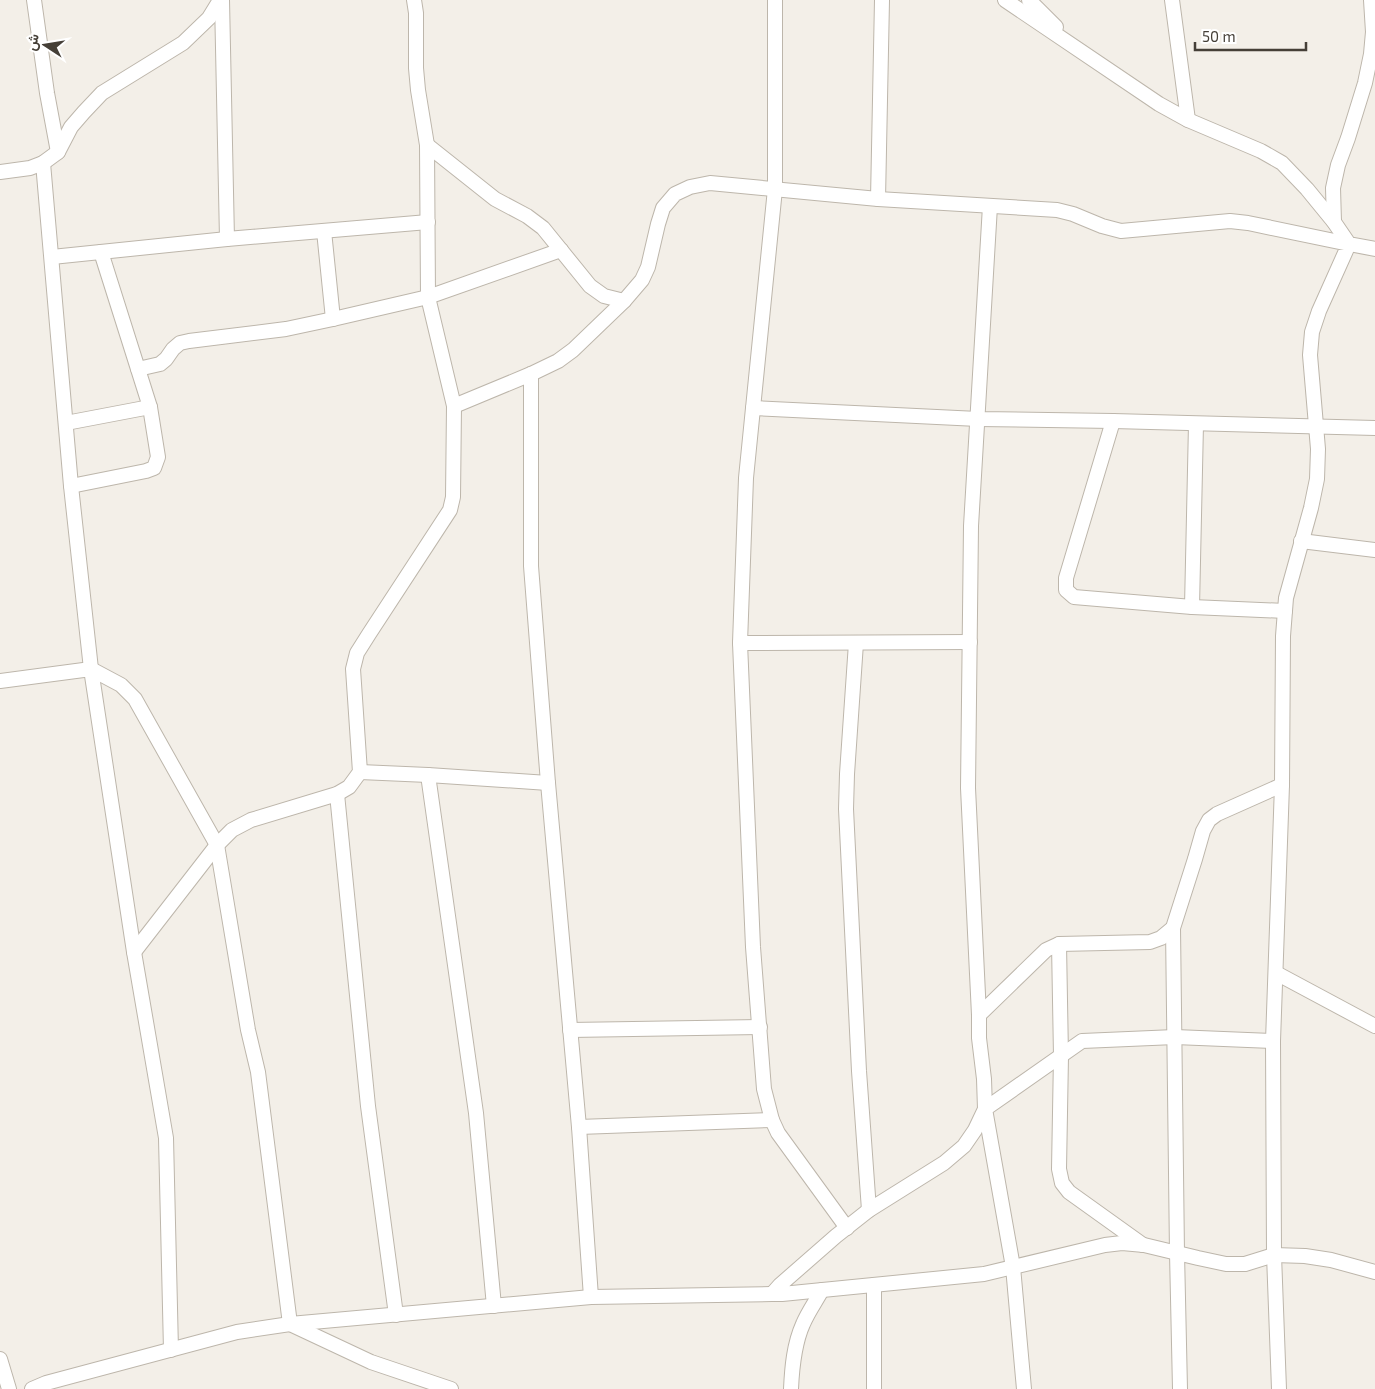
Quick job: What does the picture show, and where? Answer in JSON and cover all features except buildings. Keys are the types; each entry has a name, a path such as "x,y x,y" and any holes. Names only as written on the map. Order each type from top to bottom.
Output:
{"street":[{"path":"34,0 58,152"},
{"path":"0,172 30,168 43,163 58,152 71,127 102,93 183,43 209,18 221,0"},
{"path":"221,0 227,239"},
{"path":"134,952 217,845 232,830 251,820 337,794 349,787 360,772 353,669 357,653 450,510 453,497 454,406 428,296 427,145 417,83 416,13 414,0"},
{"path":"775,0 775,189 746,478 740,643 753,937 764,1089 772,1120 778,1133 847,1228"},
{"path":"878,199 882,0"},
{"path":"1005,0 1159,104 1188,120 1261,151 1282,163 1307,189 1350,244"},
{"path":"1029,0 1082,52"},
{"path":"1172,0 1188,120"},
{"path":"1334,222 1333,188 1338,165 1365,82 1371,54 1373,32 1371,0"},
{"path":"427,145 495,199 527,216 543,228 590,286 604,296 624,301"},
{"path":"43,163 71,486 91,669 134,952 166,1138 171,1350"},
{"path":"454,406 531,374 558,361 573,350 624,301 642,280 648,267 663,208 675,194 690,186 710,183 878,199 1057,210 1121,231 1230,221 1248,223 1375,250"},
{"path":"990,206 971,526 968,788 980,1014 979,1038 984,1079 985,1109 1013,1267 1024,1389"},
{"path":"52,257 227,239 428,222"},
{"path":"324,231 334,319"},
{"path":"1279,1389 1274,1255 1273,1041 1282,785 1283,636 1289,585 1311,508 1317,479 1318,448 1310,355 1312,332 1319,311 1350,244"},
{"path":"138,369 160,364 166,360 173,349 180,343 286,329 334,319 428,296 561,250"},
{"path":"71,486 146,471 154,468 158,457 150,408 101,252"},
{"path":"531,374 531,566 548,783 579,1127 591,1297"},
{"path":"66,422 150,408"},
{"path":"753,408 978,419 1375,428"},
{"path":"1113,421 1066,578 1066,590 1074,597 1192,607 1285,611"},
{"path":"1192,607 1196,424"},
{"path":"1302,541 1375,550"},
{"path":"856,642 846,809 859,1071 869,1210"},
{"path":"740,643 970,642"},
{"path":"0,681 91,669 121,685 136,699 217,845 248,1030 258,1072 290,1324"},
{"path":"360,772 548,783"},
{"path":"428,775 476,1113 494,1306"},
{"path":"1180,1389 1173,928 1196,859 1203,831 1209,820 1217,814 1282,785"},
{"path":"337,794 368,1106 396,1315"},
{"path":"980,1014 1046,950 1059,944 1150,942 1161,938 1173,928"},
{"path":"1059,944 1061,1056 1059,1169 1062,1183 1069,1192 1144,1245"},
{"path":"1276,973 1375,1026"},
{"path":"570,1030 760,1026"},
{"path":"772,1294 787,1279 869,1210 944,1163 964,1146 975,1130 985,1109 1082,1040 1176,1037 1273,1041"},
{"path":"579,1127 772,1120"},
{"path":"32,1389 46,1383 237,1332 290,1324 591,1297 782,1294 984,1274 1106,1245 1122,1243 1144,1245 1226,1264 1245,1264 1274,1255 1305,1256 1331,1260 1375,1272"},
{"path":"874,1285 874,1389"},
{"path":"790,1389 796,1342 803,1324 822,1290"},
{"path":"290,1324 371,1362 451,1389"},
{"path":"0,1359 9,1389"}]}
